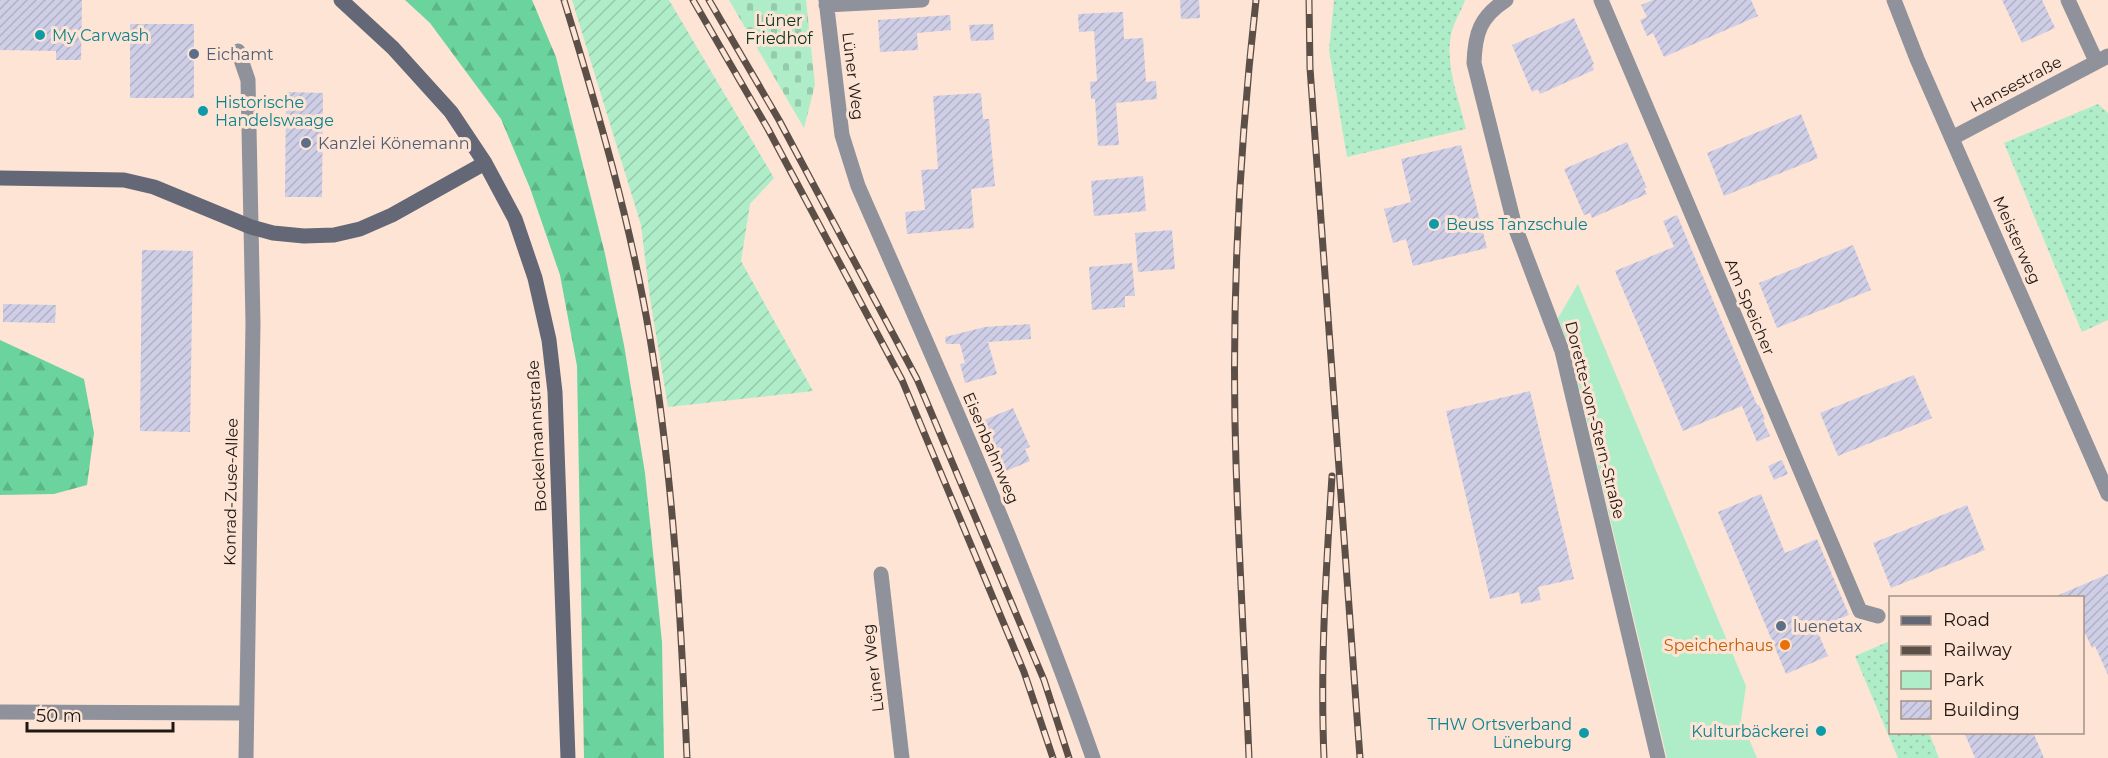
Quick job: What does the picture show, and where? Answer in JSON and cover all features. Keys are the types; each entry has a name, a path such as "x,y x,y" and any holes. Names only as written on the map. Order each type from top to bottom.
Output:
{"main road":[{"name":"Bockelmannstraße","path":"340,0 393,48 451,112 485,163 515,219 535,278 549,340 555,392 568,758"},
{"path":"0,178 124,180 154,187 251,227 273,233 304,236 334,235 360,230 392,215 485,163"}],"street":[{"path":"826,3 922,0"},
{"name":"Dorette-von-Stern-Straße","path":"1506,0 1492,9 1482,23 1475,41 1474,63 1515,227 1562,351 1658,758"},
{"name":"Am Speicher","path":"1601,0 1860,611 1878,616"},
{"name":"Meisterweg","path":"1894,0 1917,59 2108,494"},
{"name":"Hansestraße","path":"1952,138 2102,59 2068,0"},
{"name":"Lüner Weg","path":"826,3 842,135 848,156"},
{"name":"Konrad-Zuse-Allee","path":"238,51 248,80 253,323 246,758"},
{"name":"Eisenbahnweg","path":"848,156 858,186 1005,527 1070,691 1093,758"},
{"name":"Lüner Weg","path":"881,574 902,758"},
{"path":"0,712 246,713"}],"green space":[{"path":"405,0 532,0 556,57 605,254 624,345 645,473 662,642 664,758 584,758 577,366 560,275 530,188 501,119 430,23"},
{"path":"572,0 669,0 774,178 750,204 741,261 813,391 668,407 650,298 641,225"},
{"name":"Lüner Friedhof","path":"729,0 806,0 815,85 804,128"},
{"path":"1334,0 1465,0 1452,31 1450,59 1466,129 1347,157 1329,50"},
{"path":"2098,104 2108,113 2108,320 2082,332 2004,143"},
{"path":"1578,284 1746,686 1741,720 1757,758 1667,758 1570,349 1558,318"},
{"path":"0,340 84,379 94,433 87,485 54,494 0,495"},
{"path":"1889,641 1889,734 1929,734 1939,758 1898,758 1855,656"}],"building":[{"name":"My Carwash","path":"0,0 82,0 81,60 56,60 56,51 0,50"},
{"path":"1180,0 1199,0 1200,18 1181,19"},
{"path":"1653,0 1751,0 1758,16 1664,57 1653,33 1647,36 1640,20 1647,17 1641,5"},
{"path":"2002,0 2042,0 2055,28 2022,43"},
{"path":"1123,12 1124,39 1143,38 1146,82 1156,81 1157,99 1116,103 1119,145 1098,146 1095,99 1091,99 1090,82 1097,81 1094,31 1079,32 1078,14"},
{"path":"950,15 951,30 917,33 918,50 880,52 878,20"},
{"path":"1574,18 1594,64 1592,65 1594,70 1540,94 1538,89 1532,92 1512,45"},
{"path":"130,24 194,24 194,98 130,98"},
{"path":"993,24 994,40 971,41 969,25"},
{"path":"286,92 323,93 322,197 285,197"},
{"path":"981,93 983,119 989,119 995,186 971,189 974,228 907,234 905,212 925,210 921,170 938,169 933,96"},
{"path":"1801,114 1818,158 1724,196 1707,153"},
{"path":"1627,142 1647,188 1644,188 1647,194 1592,218 1590,213 1584,215 1564,169"},
{"name":"Beuss Tanzschule","path":"1461,145 1487,248 1413,266 1406,239 1393,243 1384,209 1411,202 1401,159"},
{"path":"1143,176 1146,211 1094,216 1091,181"},
{"path":"1677,215 1757,405 1765,419 1763,420 1770,436 1757,442 1742,406 1683,431 1615,271 1674,247 1663,221"},
{"path":"1172,230 1175,269 1138,272 1135,233"},
{"path":"1853,245 1871,290 1777,328 1759,283"},
{"path":"142,250 193,251 190,432 140,431"},
{"path":"1132,263 1135,296 1125,296 1125,307 1092,310 1089,267"},
{"path":"3,304 56,305 55,323 3,322"},
{"path":"1030,324 1031,339 988,342 997,374 965,383 960,364 965,363 960,344 946,344 945,337 985,327"},
{"path":"1914,375 1932,418 1838,456 1820,413"},
{"path":"1530,391 1574,579 1538,587 1541,600 1521,604 1519,592 1490,599 1446,411"},
{"path":"1013,408 1030,447 1025,449 1030,461 1004,472 982,421"},
{"path":"1782,460 1788,474 1774,480 1768,466"},
{"path":"1761,494 1785,553 1817,539 1849,615 1816,628 1828,656 1786,674 1718,512"},
{"path":"1967,505 1985,550 1891,588 1873,543"},
{"path":"2108,574 2108,675 2095,646 2092,648 2084,631 2084,596 2056,596"},
{"path":"1965,734 2034,734 2044,758 1975,758"}],"railway":[{"path":"564,0 623,210 650,338 665,443 675,548 687,758"},
{"path":"693,0 768,129 902,380 1024,672 1053,758"},
{"path":"709,0 779,120 917,379 1044,680 1069,758"},
{"path":"1249,758 1237,500 1235,347 1241,173 1256,0"},
{"path":"1309,0 1310,68 1360,758"},
{"path":"1324,758 1323,652 1332,476"}],"place":[{"name":"My Carwash","path":"40,35"},
{"name":"Eichamt","path":"194,54"},
{"name":"Historische Handelswaage","path":"203,111"},
{"name":"Kanzlei Könemann","path":"306,143"},
{"name":"Beuss Tanzschule","path":"1434,224"},
{"name":"luenetax","path":"1781,626"},
{"name":"Speicherhaus","path":"1785,645"},
{"name":"Kulturbäckerei","path":"1821,731"},
{"name":"THW Ortsverband Lüneburg","path":"1584,733"}]}
